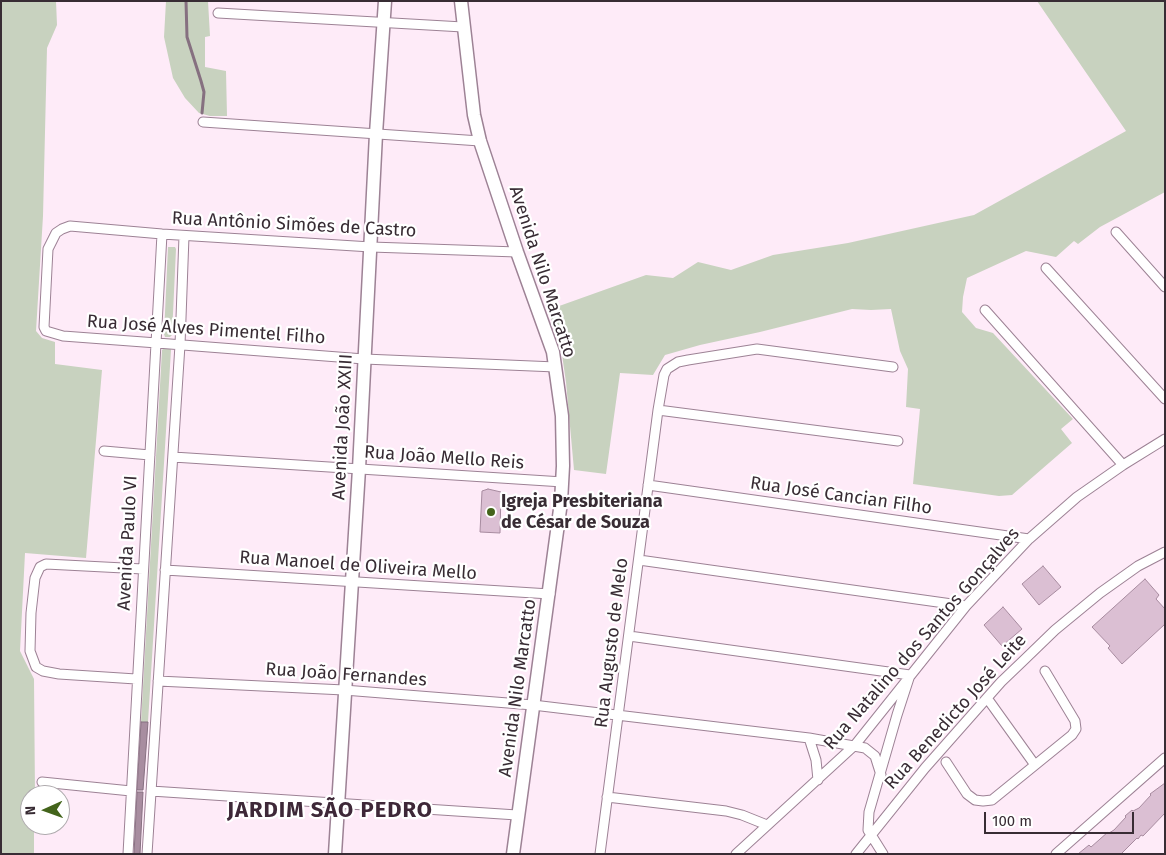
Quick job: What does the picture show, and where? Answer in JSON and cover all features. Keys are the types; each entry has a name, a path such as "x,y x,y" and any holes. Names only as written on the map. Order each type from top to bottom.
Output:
{"street":[{"name":"Avenida João XXIII","path":"334,854 359,469 376,134 385,1"},
{"name":"Avenida Nilo Marcatto","path":"461,1 474,115 480,141 553,352 562,416 563,482 550,594 517,815 513,854"},
{"path":"218,13 463,27"},
{"path":"203,122 480,141"},
{"name":"Rua Antônio Simões de Castro","path":"63,336 46,331 44,327 44,299 48,249 56,233 70,226 184,236 371,247 517,252"},
{"path":"1116,232 1165,287"},
{"name":"Avenida Paulo VI","path":"128,854 136,679 162,234"},
{"path":"147,854 180,345 184,236"},
{"path":"1046,268 1165,399"},
{"path":"984,310 1123,465"},
{"name":"Rua José Alves Pimentel Filho","path":"63,336 364,359 556,367"},
{"name":"Rua Augusto de Melo","path":"600,854 658,410 664,375 667,370 678,362 757,349 893,367"},
{"path":"658,410 898,441"},
{"name":"Rua Natalino dos Santos Gonçalves","path":"736,854 855,746 966,606 1029,538 1077,497 1165,439"},
{"path":"104,451 150,455"},
{"name":"Rua João Mello Reis","path":"173,458 563,482"},
{"name":"Rua José Cancian Filho","path":"648,486 1029,538"},
{"name":"Rua Benedicto José Leite","path":"856,854 870,834 925,768 987,698 1024,660 1079,610 1138,566 1165,552"},
{"path":"639,560 966,606"},
{"path":"136,679 58,674 43,671 36,667 30,651 35,584 40,567 53,564 143,569"},
{"name":"Rua Manoel de Oliveira Mello","path":"165,570 550,594"},
{"path":"629,636 910,675 869,812 867,826 883,854"},
{"path":"946,762 967,794 975,800 983,802 992,800 1072,735 1076,729 1075,721 1045,671"},
{"name":"Rua João Fernandes","path":"158,681 344,690 533,705 809,738 864,748 875,756"},
{"path":"987,698 1035,765"},
{"path":"809,738 816,760 818,780"},
{"path":"881,775 875,756 887,750"},
{"path":"1056,854 1165,758"},
{"path":"42,782 131,791"},
{"path":"151,791 517,815"},
{"path":"607,797 726,811 768,825"}],"green space":[{"path":"1,1 56,1 57,25 47,48 43,216 36,331 42,338 55,342 55,364 102,370 86,558 25,553 20,651 34,679 35,785 20,785 20,835 34,835 34,854 1,854"},
{"path":"166,1 208,1 210,36 205,37 205,67 226,71 227,116 210,116 199,113 185,98 173,78 164,37"},
{"path":"1037,1 1165,1 1165,192 1100,227 1078,244 1074,241 1056,257 1026,251 967,278 963,297 962,312 976,328 993,333 1073,419 1061,429 1072,443 1012,495 999,496 913,484 920,409 906,407 908,369 900,351 891,309 852,309 665,355 653,375 620,373 606,474 574,470 561,348 548,310 646,275 673,278 698,262 731,270 773,255 848,243 974,215 1126,131"},
{"path":"168,247 175,247 176,249 172,335 165,337 164,334"},
{"path":"170,348 171,350 148,722 141,722 162,350"}],"shaded area":[{"path":"141,722 148,722 143,790 137,790"},
{"path":"137,792 143,792 140,854 134,854"}],"building":[{"name":"Igreja Presbiteriana de César de Souza","path":"488,489 501,492 500,533 480,532 482,491"},
{"path":"1043,566 1061,587 1039,605 1022,584"},
{"path":"1145,579 1159,595 1156,599 1165,609 1165,624 1122,664 1108,648 1110,646 1092,627"},
{"path":"1003,607 1022,629 1002,646 984,625"},
{"path":"1165,783 1165,813 1143,836 1141,835 1137,838 1121,854 1078,854 1089,845 1091,847 1108,832 1114,830 1125,816 1132,810 1139,808 1150,794"}],"waterway":[{"path":"186,1 187,37 204,92 202,113"}],"place":[{"name":"Igreja Presbiteriana de César de Souza","path":"491,512"}],"district":[{"name":"JARDIM SÃO PEDRO","path":"330,811"}]}
